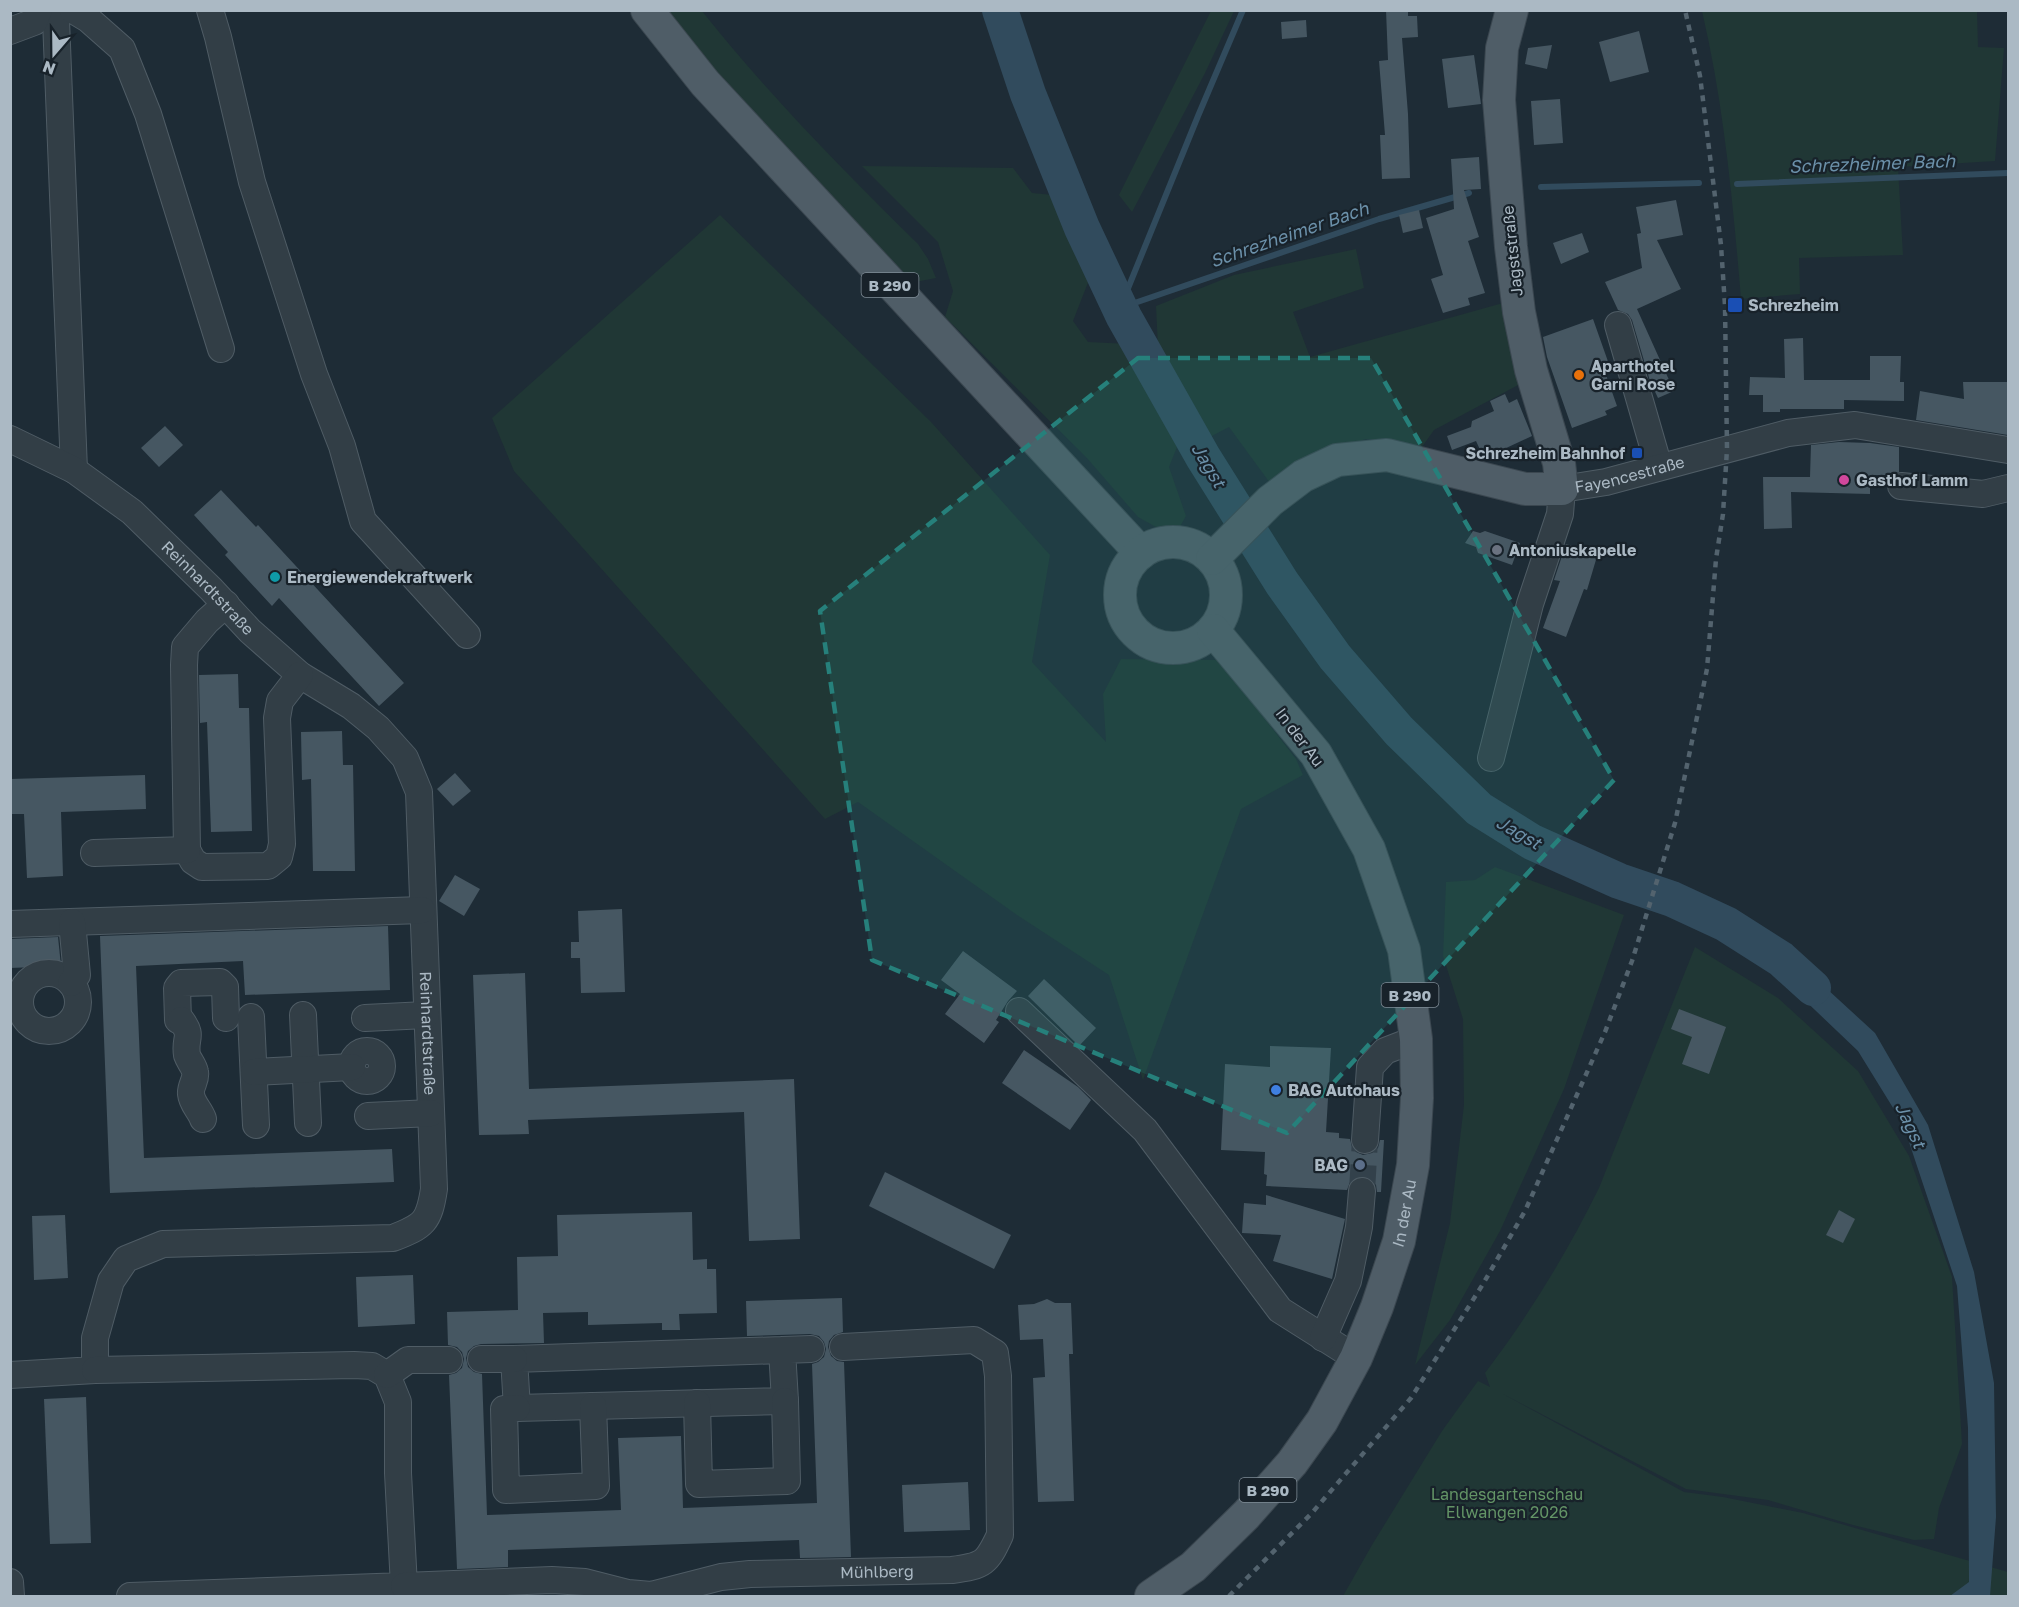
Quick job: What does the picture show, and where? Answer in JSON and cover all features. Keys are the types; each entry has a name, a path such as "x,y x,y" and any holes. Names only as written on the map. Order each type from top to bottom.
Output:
{"main road":[{"name":"B 290","path":"647,10 705,83 1141,552"},
{"name":"Jagststraße","path":"1512,10 1502,48 1499,100 1511,247 1531,370 1559,463 1562,489"},
{"name":"Fayencestraße","path":"1221,550 1270,501 1303,476 1337,460 1387,455 1525,489 1562,489"},
{"path":"1177,543 1185,543 1200,549 1221,550 1226,602 1213,630 1199,642 1182,648 1164,648 1147,642 1133,631 1124,616 1119,599 1121,581 1129,565 1141,552 1155,545 1177,543"},
{"name":"In der Au","path":"1213,630 1316,754 1369,849 1404,950 1416,1039 1417,1098 1413,1165 1399,1241 1377,1307 1356,1358"},
{"name":"B 290","path":"1151,1596 1193,1568 1246,1515 1292,1463 1322,1421 1356,1358"}],"street":[{"path":"10,32 34,22 39,10"},
{"path":"60,10 56,20 57,86 83,477"},
{"path":"73,10 88,19 122,49 148,114 221,349"},
{"path":"210,10 252,182 314,374 342,446 363,521 467,635"},
{"path":"1618,325 1659,467"},
{"name":"Fayencestraße","path":"1562,489 1606,482 1788,433 1855,425 2008,450"},
{"name":"Reinhardtstraße","path":"10,439 83,477 132,512 226,604 250,631 300,675 351,706 378,728 405,758 419,792 434,1189 431,1212 416,1229 393,1238 163,1244 126,1259 111,1281 94,1338 95,1370"},
{"path":"1900,486 1983,494 2008,488"},
{"path":"1491,758 1530,604 1560,514 1562,489"},
{"path":"226,604 207,621 185,647 187,850 193,861 202,867 268,866 279,857 282,844 277,718 280,701 300,675"},
{"path":"94,853 187,850"},
{"path":"10,924 422,910"},
{"path":"71,983 76,975 72,922"},
{"path":"202,1119 201,1111 195,1105 191,1095 195,1071 187,1053 189,1034 180,1020 177,988 181,983 220,982 224,984 239,1017 254,1071 256,1125"},
{"path":"1019,1011 1144,1130 1280,1310 1356,1358"},
{"path":"303,1015 308,1123"},
{"path":"365,1018 426,1015"},
{"path":"1365,1140 1370,1067 1385,1050 1416,1039"},
{"path":"254,1071 352,1067"},
{"path":"368,1116 430,1113"},
{"path":"1323,1338 1348,1281 1359,1227 1362,1191"},
{"name":"Mühlberg","path":"404,1586 585,1582 628,1593 651,1595 721,1577 750,1574 952,1570 975,1567 990,1557 1000,1535 998,1376 994,1353 974,1340 843,1347"},
{"path":"481,1359 811,1349"},
{"path":"697,1403 699,1484 787,1480 782,1350"},
{"path":"514,1359 517,1408"},
{"path":"387,1375 408,1360 449,1360"},
{"path":"10,1375 95,1370 354,1365 372,1366 387,1375 398,1402 398,1473 404,1586 129,1596"},
{"path":"593,1406 596,1486 506,1490 504,1409 517,1408 697,1403 785,1401"},
{"path":"10,1582 11,1596"}],"highlighted area":[{"path":"1138,358 1371,358 1614,780 1287,1133 872,960 820,611"}],"green space":[{"path":"666,11 702,11 806,130 918,244 928,259 936,278 910,283 762,128"},
{"path":"1211,11 1234,11 1205,73 1132,212 1119,195"},
{"path":"1702,11 1977,11 1978,47 2004,48 1995,161 1898,167 1903,255 1799,258 1800,294 1741,299 1722,118"},
{"path":"862,166 1013,168 1032,193 1064,196 1089,280 1073,321 1088,342 1129,344 1177,447 1169,467 1186,516 1174,537 1138,517 1086,457 945,317 953,291 938,242"},
{"path":"720,215 931,422 1050,555 1032,662 1106,742 1103,694 1121,659 1219,660 1296,759 1303,775 1241,809 1143,1080 1109,975 1017,915 858,802 825,819 514,471 492,418"},
{"path":"1356,249 1364,288 1293,312 1310,357 1503,303 1520,384 1434,430 1422,447 1399,441 1366,439 1313,457 1270,483 1229,427 1208,438 1158,348 1156,306 1234,275"},
{"path":"1495,867 1624,915 1564,1089 1500,1231 1450,1320 1415,1365 1450,1223 1464,1105 1463,1019 1443,956 1446,882 1475,880"},
{"name":"Landesgartenschau Ellwangen 2026","path":"1695,947 1778,998 1858,1071 1909,1156 1952,1277 1962,1444 1939,1508 1934,1539 1914,1540 1768,1500 1686,1489 1501,1393 1684,1492 1723,1497 1803,1513 2008,1572 2008,1596 1343,1596 1442,1431 1478,1381 1490,1387 1485,1373 1532,1306 1574,1236 1599,1188"}],"water":[{"path":"1778,944 1875,1033 1928,1125 1974,1272 1994,1383 1996,1517 1990,1596 1950,1596 1969,1582 1968,1428 1957,1286 1903,1124 1858,1051 1773,970"}],"building":[{"path":"1386,10 1408,10 1408,16 1417,16 1418,37 1402,38 1410,178 1382,179 1380,135 1385,135 1379,61 1388,60"},
{"path":"1306,20 1307,37 1282,39 1281,22"},
{"path":"1639,31 1649,72 1610,82 1599,42"},
{"path":"1552,45 1547,69 1525,64 1528,48"},
{"path":"1474,55 1481,104 1448,108 1442,59"},
{"path":"1560,99 1563,143 1534,145 1531,101"},
{"path":"1479,157 1481,189 1464,190 1479,237 1468,241 1485,293 1468,298 1470,305 1443,313 1431,279 1443,275 1426,218 1454,209 1451,159"},
{"path":"1676,200 1683,235 1657,240 1681,289 1637,309 1674,391 1658,398 1650,381 1632,320 1628,314 1618,310 1605,282 1642,268 1637,234 1641,233 1636,207"},
{"path":"1419,210 1423,228 1403,233 1399,215"},
{"path":"1582,233 1589,252 1561,264 1553,243"},
{"name":"Aparthotel Garni Rose","path":"1593,319 1611,370 1605,372 1617,406 1605,411 1607,415 1572,428 1547,357 1543,337"},
{"path":"1803,338 1804,380 1870,380 1870,356 1901,356 1900,382 1904,382 1904,401 1844,400 1844,409 1780,409 1780,412 1763,412 1763,395 1749,395 1750,377 1785,378 1784,339"},
{"path":"1963,382 2008,382 2008,435 1916,420 1920,391 1964,399"},
{"path":"1505,394 1509,403 1517,399 1532,436 1489,456 1482,454 1476,441 1452,450 1447,436 1471,427 1472,421 1494,411 1490,401"},
{"path":"165,426 183,445 159,467 141,448"},
{"path":"1839,442 1899,447 1899,472 1891,475 1870,475 1870,494 1791,492 1792,528 1764,529 1763,477 1810,477 1811,445"},
{"name":"Energiewendekraftwerk","path":"221,490 256,527 258,525 404,683 379,706 279,598 272,606 225,555 228,552 194,515"},
{"name":"Antoniuskapelle","path":"1473,531 1480,533 1485,531 1520,543 1512,565 1478,553 1476,547 1465,543"},
{"path":"1566,544 1598,553 1587,590 1584,589 1566,637 1543,628 1560,581 1554,580"},
{"path":"238,674 239,708 249,708 252,831 211,832 207,722 200,723 199,675"},
{"path":"342,731 343,765 353,765 355,871 313,871 311,779 302,780 301,732"},
{"path":"455,773 471,791 453,806 437,789"},
{"path":"145,775 146,809 61,812 63,876 27,878 24,814 10,814 10,779"},
{"path":"455,875 480,889 464,916 439,901"},
{"path":"622,909 625,992 581,993 580,958 571,958 571,942 579,942 578,911"},
{"path":"388,926 390,990 245,995 243,961 136,966 144,1158 392,1149 394,1182 110,1193 100,936"},
{"path":"58,937 61,966 10,968 10,939"},
{"path":"963,951 1017,991 1008,1001 996,1020 999,1022 984,1043 945,1014 960,994 941,980"},
{"path":"525,973 529,1089 794,1079 800,1239 749,1241 744,1112 528,1120 529,1134 479,1135 473,975"},
{"path":"1044,979 1096,1028 1079,1046 1028,996"},
{"path":"1679,1009 1726,1027 1709,1074 1682,1064 1692,1037 1671,1029"},
{"path":"1270,1046 1331,1048 1326,1132 1339,1133 1339,1138 1350,1139 1356,1152 1363,1155 1372,1153 1378,1148 1380,1140 1384,1140 1381,1192 1377,1192 1376,1185 1371,1179 1363,1176 1350,1182 1347,1190 1266,1186 1265,1152 1221,1150 1225,1064 1270,1067"},
{"path":"1024,1050 1078,1087 1091,1100 1070,1130 1002,1083"},
{"path":"885,1172 1011,1235 994,1269 869,1206"},
{"path":"1266,1195 1345,1219 1332,1279 1273,1261 1281,1235 1242,1233 1244,1203 1266,1205"},
{"path":"1839,1210 1855,1219 1843,1243 1826,1235"},
{"path":"692,1212 693,1260 707,1259 707,1269 716,1269 717,1313 679,1314 680,1330 662,1330 662,1323 588,1325 588,1312 543,1313 544,1343 481,1344 468,1351 466,1358 468,1367 482,1374 487,1515 621,1510 618,1438 681,1436 683,1508 817,1503 812,1364 824,1357 826,1349 824,1342 819,1336 810,1334 747,1336 746,1301 842,1298 843,1332 834,1335 828,1347 831,1356 837,1361 844,1362 851,1557 800,1558 799,1540 508,1550 508,1567 457,1569 449,1375 462,1368 464,1359 457,1347 448,1345 447,1312 518,1310 517,1257 558,1256 557,1215"},
{"path":"65,1215 68,1278 34,1280 32,1216"},
{"path":"413,1275 415,1324 358,1327 356,1277"},
{"path":"1047,1299 1055,1303 1071,1303 1073,1354 1069,1354 1074,1501 1038,1502 1033,1378 1045,1377 1043,1339 1020,1340 1018,1305 1034,1304"},
{"path":"86,1397 91,1543 50,1544 44,1399"},
{"path":"968,1482 970,1530 904,1532 902,1485"}],"waterway":[{"name":"Jagst","path":"1000,10 1028,94 1082,228 1124,317 1203,457 1282,583 1335,657 1399,731 1479,809 1532,842 1619,881 1672,899 1726,924 1781,959 1813,988"},
{"path":"1120,308 1243,10"},
{"name":"Schrezheimer Bach","path":"1737,184 2008,173"},
{"name":"Schrezheimer Bach","path":"1541,187 1699,183"},
{"name":"Schrezheimer Bach","path":"1120,308 1379,219 1469,193"}],"tunnel":[{"path":"1362,1191 1365,1140"}],"railway":[{"path":"1229,1596 1311,1514 1411,1398 1483,1284 1525,1211 1605,1032 1632,961 1675,823 1707,669 1716,559 1723,514 1727,449 1725,306 1721,245 1700,76 1685,10"}],"place":[{"name":"Schrezheim","path":"1735,305"},
{"name":"Aparthotel Garni Rose","path":"1579,375"},
{"name":"Schrezheim Bahnhof","path":"1637,453"},
{"name":"Gasthof Lamm","path":"1844,480"},
{"name":"Antoniuskapelle","path":"1497,550"},
{"name":"Energiewendekraftwerk","path":"275,577"},
{"name":"BAG Autohaus","path":"1276,1090"},
{"name":"BAG","path":"1360,1165"}]}
